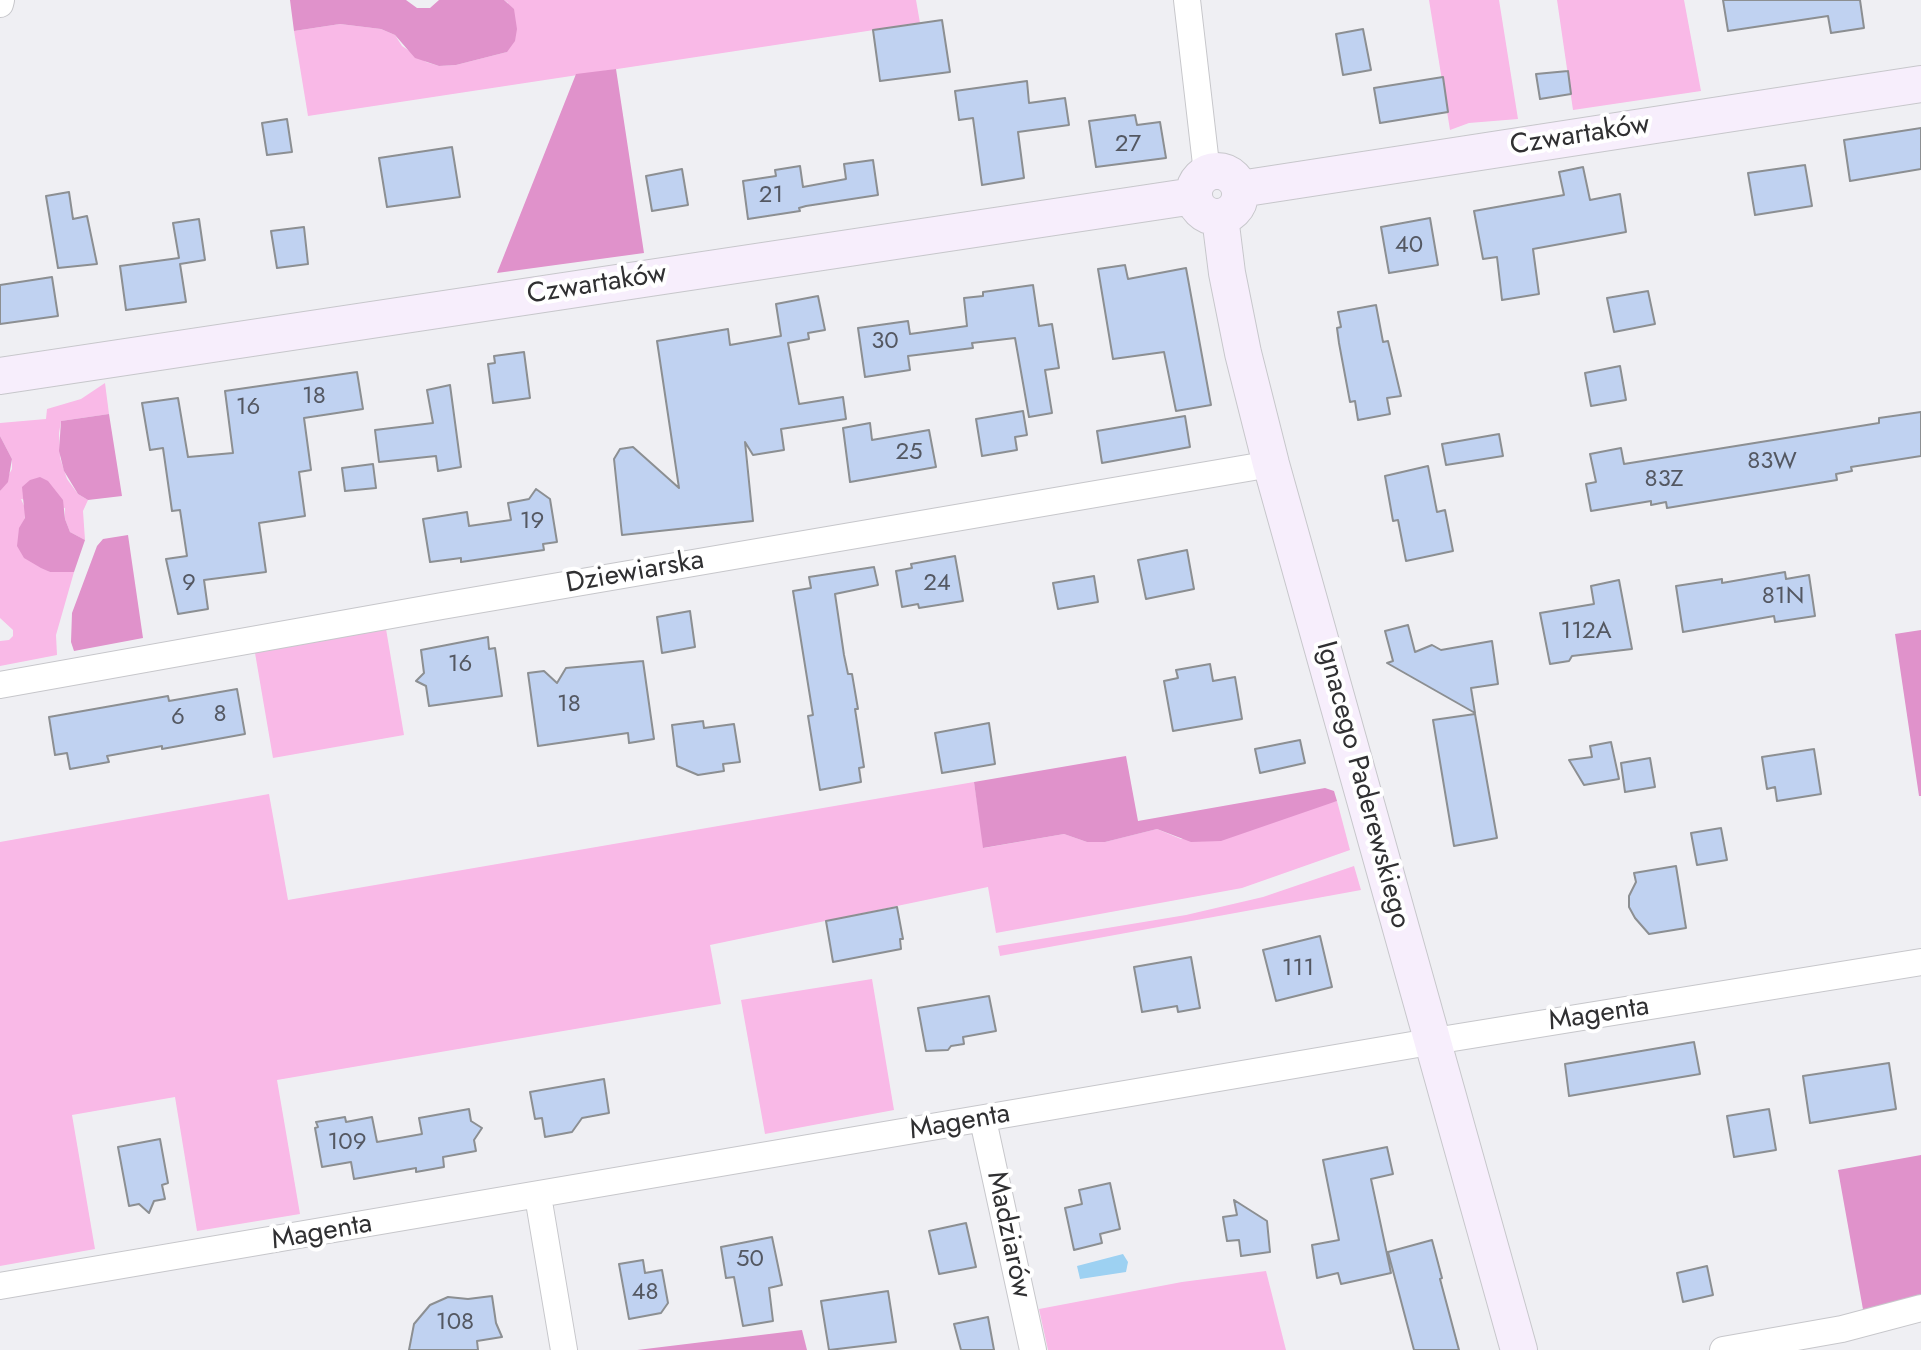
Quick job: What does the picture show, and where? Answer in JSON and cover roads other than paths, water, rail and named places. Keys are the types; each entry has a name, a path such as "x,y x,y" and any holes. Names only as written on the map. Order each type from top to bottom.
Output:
{"street":[{"name":"Ignacego Paderewskiego","path":"1187,0 1227,273 1240,340 1271,464 1519,1350"},
{"name":"Czwartaków","path":"0,376 1215,194 1921,84"},
{"name":"Dziewiarska","path":"0,685 1271,464"},
{"name":"Magenta","path":"0,1286 1921,962"},
{"name":"Madziarów","path":"983,1120 1033,1350"},
{"path":"538,1196 564,1350"},
{"path":"1723,1350 1842,1329 1921,1308"}],"water":[{"path":"1123,1254 1128,1262 1126,1272 1080,1279 1077,1266"}]}
